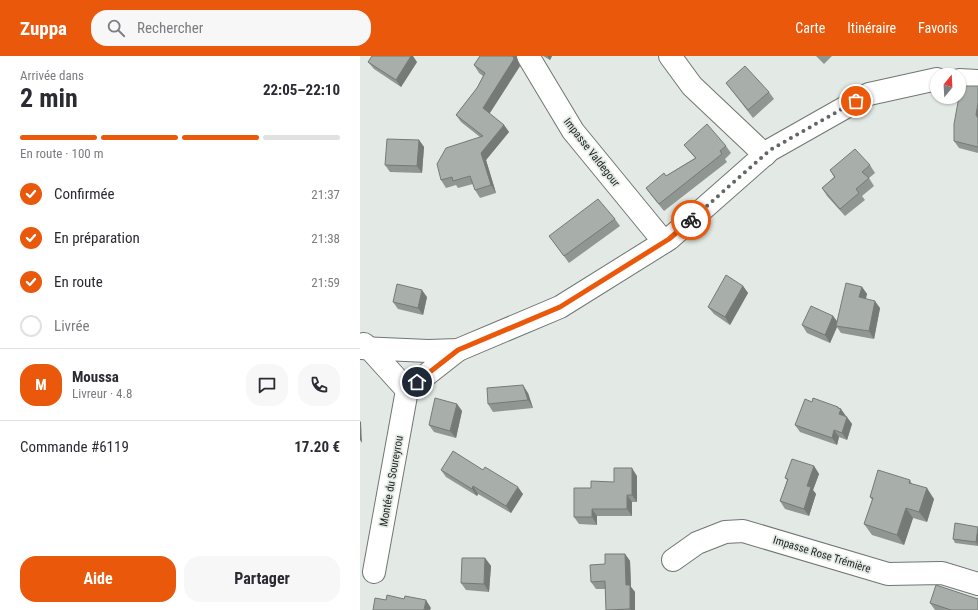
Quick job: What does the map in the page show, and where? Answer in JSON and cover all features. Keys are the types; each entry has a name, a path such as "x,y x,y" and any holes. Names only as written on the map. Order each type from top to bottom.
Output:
{"street":[{"name":"Impasse Valdegour","path":"528,56 572,131 664,242"},
{"path":"670,56 692,86 765,154"},
{"path":"966,80 978,81"},
{"path":"363,346 407,390 458,350 560,307 664,242 770,150 869,94 930,81"},
{"path":"363,346 428,351 458,350"},
{"name":"Montée du Soureyrou","path":"374,572 407,390"},
{"name":"Impasse Rose Trémière","path":"673,560 697,543 725,532 743,531 888,574 942,573 978,584"}],"building":[{"path":"372,56 411,56 396,80 368,62"},
{"path":"480,56 513,56 514,59 483,108 504,125 481,153 491,185 475,190 470,176 453,181 452,177 441,180 437,164 446,148 483,136 456,115 477,88 485,73 474,65"},
{"path":"745,66 769,92 748,110 726,83"},
{"path":"966,86 978,86 976,115 978,118 978,147 954,141 954,124 958,104 966,104"},
{"path":"707,124 726,146 720,151 722,154 659,204 646,188 664,173 666,176 696,158 684,145"},
{"path":"387,139 419,140 417,166 385,165"},
{"path":"855,149 870,165 862,172 869,178 856,189 859,193 840,209 822,188 835,177 830,170"},
{"path":"598,199 615,219 564,256 549,236"},
{"path":"726,275 743,286 725,317 708,307"},
{"path":"846,283 862,287 859,297 875,301 869,331 836,326"},
{"path":"397,284 422,290 418,308 393,302"},
{"path":"811,306 833,316 825,335 802,325"},
{"path":"523,385 528,400 488,404 487,388"},
{"path":"435,398 457,404 450,431 429,425"},
{"path":"813,398 841,409 839,414 847,417 842,433 834,430 832,438 795,425 805,399 812,402"},
{"path":"453,451 483,470 485,467 518,487 506,506 473,486 472,489 441,470"},
{"path":"792,459 814,466 807,486 811,487 804,509 780,501 788,479 785,478"},
{"path":"614,468 632,468 632,495 627,495 627,509 592,509 592,517 574,517 574,488 591,488 591,481 614,482"},
{"path":"878,470 910,480 909,483 927,488 919,512 906,508 897,535 864,524 873,498 870,497"},
{"path":"955,523 978,527 976,542 953,539"},
{"path":"605,554 625,554 626,585 630,585 630,609 606,610 605,581 591,582 590,565 605,564"},
{"path":"462,558 485,558 484,584 461,583"},
{"path":"936,585 978,599 978,610 951,610 930,603"},
{"path":"387,595 404,599 405,596 426,600 424,610 373,610 375,598 386,600"}],"way so far":[{"path":"691,220 770,150 856,101"}],"route":[{"path":"417,382 458,350 560,307 669,239 691,220"}]}
